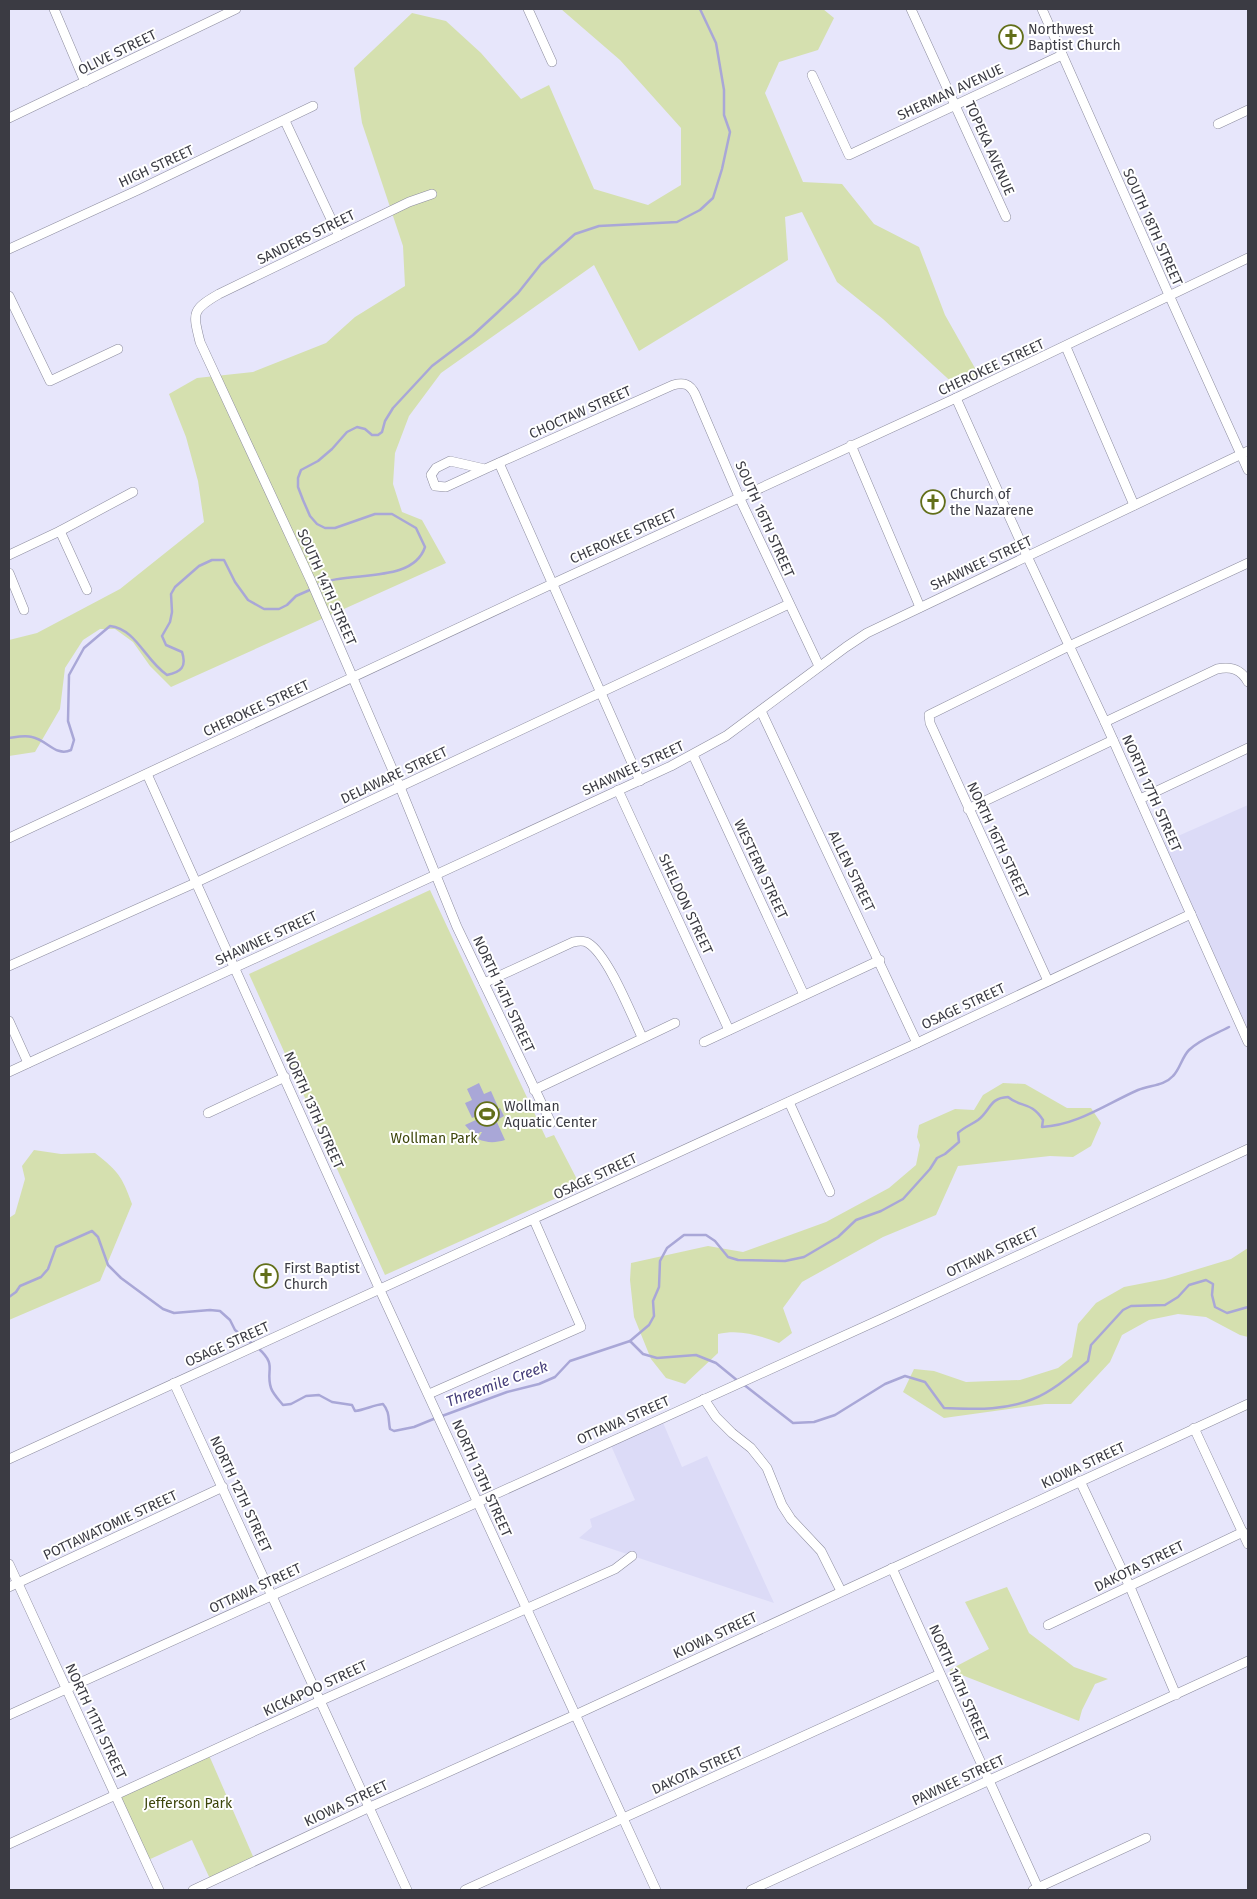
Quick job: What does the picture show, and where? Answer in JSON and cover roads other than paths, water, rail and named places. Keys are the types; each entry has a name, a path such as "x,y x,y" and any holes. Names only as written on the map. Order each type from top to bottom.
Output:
{"street":[{"path":"54,9 85,82"},
{"name":"OLIVE STREET","path":"9,118 236,9"},
{"path":"528,9 552,62"},
{"name":"TOPEKA AVENUE","path":"911,9 1006,217"},
{"name":"SOUTH 18TH STREET","path":"1042,9 1169,296 1245,453 1248,470"},
{"name":"SHERMAN AVENUE","path":"812,75 849,155 1062,55"},
{"name":"HIGH STREET","path":"9,249 285,121 313,106"},
{"path":"1218,124 1248,110"},
{"path":"285,121 339,236"},
{"name":"SANDERS STREET","path":"197,311 219,294 409,202 432,194"},
{"name":"CHEROKEE STREET","path":"9,838 552,584 740,499 851,445 1066,347 1248,258"},
{"path":"9,296 50,381 118,350"},
{"name":"SOUTH 14TH STREET","path":"197,311 195,316 200,342 311,581 436,874"},
{"path":"1066,347 1134,505"},
{"name":"CHOCTAW STREET","path":"486,469 450,462 436,468 431,475 435,486 446,487 673,385 686,384"},
{"name":"SOUTH 16TH STREET","path":"686,384 696,394 740,499 819,666"},
{"name":"NORTH 17TH STREET","path":"956,398 1140,799 1248,1042"},
{"path":"851,445 920,606"},
{"name":"SHAWNEE STREET","path":"9,1072 693,755 726,736 819,666 867,633 920,606 1245,453"},
{"path":"499,463 640,781"},
{"path":"9,555 60,531 133,492"},
{"path":"60,531 87,590"},
{"path":"1069,646 1248,563"},
{"path":"9,574 24,610"},
{"name":"DELAWARE STREET","path":"9,966 195,883 789,604"},
{"name":"NORTH 16TH STREET","path":"1048,982 968,809 930,722 929,715 1069,646"},
{"path":"1105,722 1217,669 1227,667 1236,669 1242,673 1248,682"},
{"name":"ALLEN STREET","path":"760,711 918,1043"},
{"path":"968,809 1113,740"},
{"path":"1140,799 1248,748"},
{"name":"WESTERN STREET","path":"693,755 804,995"},
{"name":"NORTH 13TH STREET","path":"147,774 379,1288 435,1406 656,1890"},
{"name":"SHELDON STREET","path":"618,790 729,1030"},
{"name":"NORTH 14TH STREET","path":"436,874 457,927 534,1090 552,1123"},
{"name":"OSAGE STREET","path":"9,1459 379,1288 534,1220 918,1043 1191,914"},
{"path":"484,983 573,942 586,941 595,948 604,960 642,1037"},
{"path":"704,1042 880,960"},
{"path":"9,1021 28,1063"},
{"path":"534,1090 642,1037 675,1023"},
{"path":"208,1113 285,1077"},
{"path":"789,1102 830,1192"},
{"name":"OTTAWA STREET","path":"9,1715 1248,1149"},
{"path":"429,1394 581,1327 534,1220"},
{"name":"NORTH 12TH STREET","path":"174,1383 407,1890"},
{"path":"704,1398 716,1417 732,1434 752,1448 767,1468 782,1505 791,1520 820,1551 834,1573 841,1591"},
{"name":"KIOWA STREET","path":"193,1890 370,1806 575,1715 1248,1404"},
{"path":"1194,1428 1248,1544"},
{"path":"1080,1481 1130,1587 1176,1695"},
{"name":"POTTAWATOMIE STREET","path":"9,1587 223,1487"},
{"name":"DAKOTA STREET","path":"1048,1625 1242,1532"},
{"name":"KICKAPOO STREET","path":"9,1844 320,1701 615,1569 632,1556"},
{"name":"NORTH 11TH STREET","path":"9,1564 159,1890"},
{"name":"NORTH 14TH STREET","path":"892,1568 1037,1889"},
{"name":"PAWNEE STREET","path":"751,1890 1248,1661"},
{"name":"DAKOTA STREET","path":"465,1890 940,1674"},
{"path":"1037,1889 1146,1838"}],"water":[{"name":"Wollman Aquatic Center","path":"479,1083 484,1094 491,1091 498,1107 491,1110 492,1112 500,1108 504,1116 499,1121 496,1120 505,1140 491,1142 478,1139 482,1132 476,1138 465,1125 480,1118 479,1115 472,1118 465,1103 472,1100 467,1089"}],"waterway":[{"path":"316,586 328,581 376,575 406,567 418,559 425,547 416,528 392,514 375,514 335,528 325,528 317,524 310,516 298,487 298,478 301,470 318,461 347,432 357,427 365,429 372,435 378,435 382,432 385,421 393,408 432,366 473,335 497,313 518,293 541,264 575,234 599,226 677,222 700,210 713,198 730,132 724,115 724,90 716,43 700,9"},
{"path":"9,738 29,736 56,750 66,752 71,750 74,740 68,721 69,675 84,648 110,626 119,628 134,639 159,669 167,675 182,668 184,662 182,652 166,645 162,636 170,622 172,612 171,594 175,587 199,566 212,560 224,560 235,582 248,600 264,609 279,609 287,605 296,596 312,589"},
{"path":"630,1341 649,1325 654,1316 653,1301 659,1287 660,1261 667,1248 684,1235 706,1235 715,1241 728,1257 738,1260 785,1261 804,1257 838,1237 856,1220 881,1211 903,1199 930,1169 937,1158 959,1142 958,1133 978,1120 997,1100 1008,1097 1017,1103 1030,1107 1043,1120 1042,1127 1068,1122 1138,1090 1165,1082 1175,1073 1193,1046 1229,1027"},
{"name":"Threemile Creek","path":"9,1297 20,1286 41,1277 48,1269 56,1247 92,1231 98,1237 108,1265 121,1278 163,1309 174,1313 220,1311 230,1320 235,1330 254,1345"},
{"name":"Threemile Creek","path":"743,1384 793,1423 814,1422 835,1415 885,1384 905,1376 925,1382 944,1408 978,1409 1012,1406 1048,1392 1088,1361 1091,1345 1123,1310 1131,1306 1165,1305 1178,1297 1189,1285 1206,1280 1213,1284 1212,1295 1215,1307 1227,1313 1248,1307"},
{"name":"Threemile Creek","path":"442,1416 507,1392 539,1384 555,1377 570,1361 630,1341 643,1354 657,1358 696,1355 716,1363 738,1381"},
{"name":"Threemile Creek","path":"258,1348 268,1359 271,1388 283,1405 291,1404 306,1396 319,1395 332,1402 352,1405 355,1411 383,1404 388,1413 390,1429 394,1431 414,1427 436,1418"}],"place":[{"name":"Northwest Baptist Church","path":"1011,37"},
{"name":"Church of the Nazarene","path":"933,502"},
{"name":"Wollman Aquatic Center","path":"487,1114"},
{"name":"First Baptist Church","path":"266,1276"}],"park label":[{"name":"Wollman Park","path":"434,1138"},
{"name":"Jefferson Park","path":"188,1803"}]}
